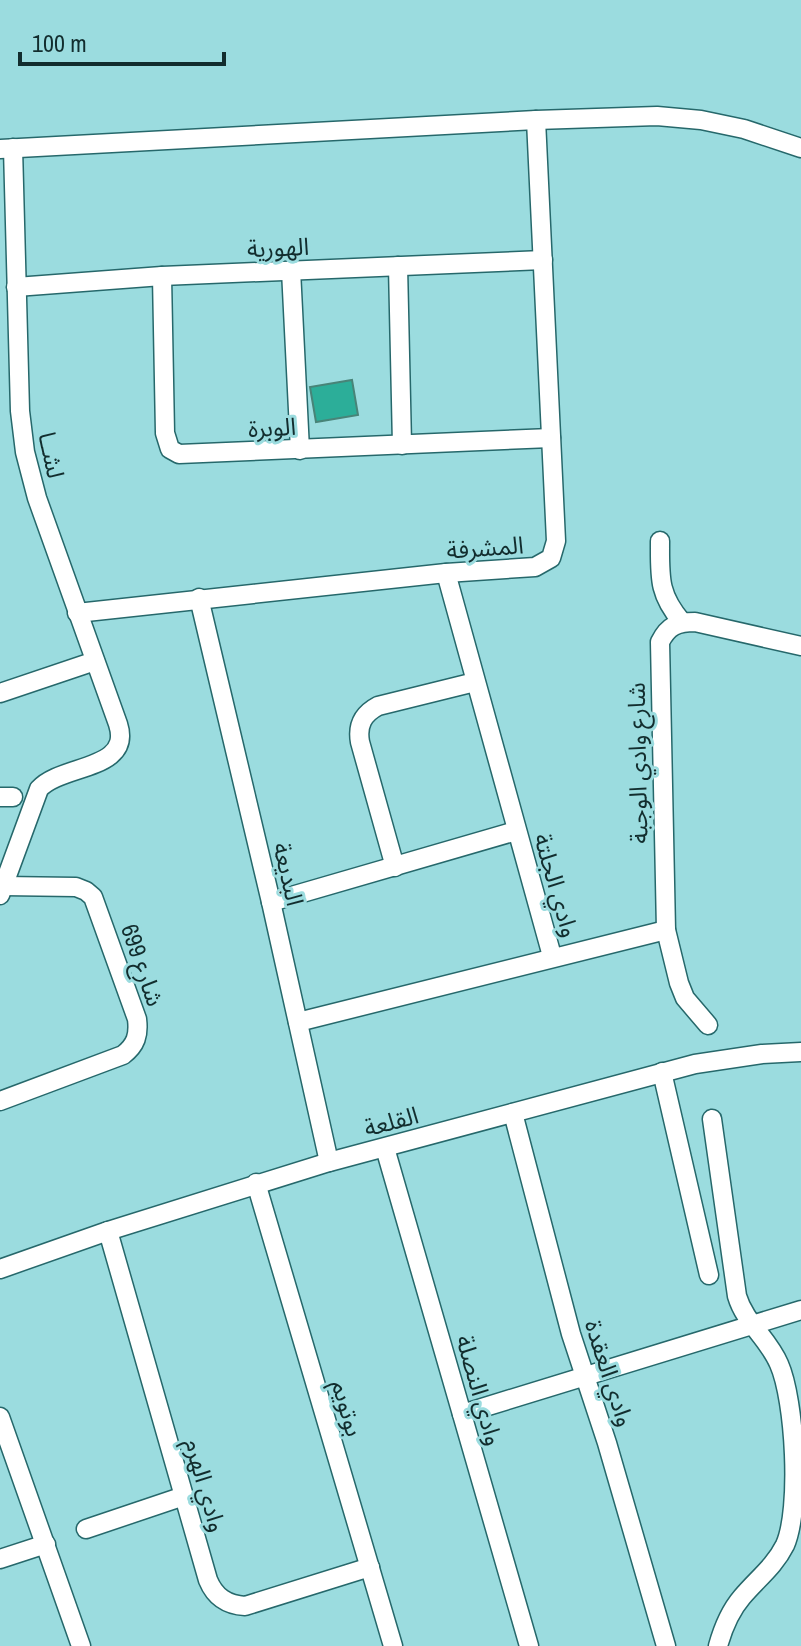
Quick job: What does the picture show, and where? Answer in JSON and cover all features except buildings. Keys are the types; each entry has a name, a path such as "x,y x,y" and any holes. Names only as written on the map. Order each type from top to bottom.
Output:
{"street":[{"path":"7,148 657,116 701,120 744,129 801,148"},
{"name":"المشرفة","path":"77,613 446,573 535,567 551,558 556,541 536,120"},
{"name":"لشــا","path":"7,148 20,411 25,452 37,498 95,661"},
{"name":"الهورية","path":"16,287 162,276 543,260"},
{"path":"398,266 402,445"},
{"path":"291,270 300,450"},
{"name":"الوبرة","path":"162,276 165,433 170,449 179,454 551,438"},
{"path":"660,541 661,587 669,607 682,622 695,622 801,646"},
{"name":"وادي الجلتة","path":"298,1022 552,956 446,573"},
{"name":"البديعة","path":"199,598 329,1162"},
{"name":"شارع وادي الوجبة","path":"682,622 665,632 659,652 666,930 685,998 708,1025"},
{"path":"0,693 95,661"},
{"name":"شارع 699","path":"0,1101 123,1055 131,1049 139,1030 93,897 76,887 2,891 39,789 53,778 111,757 117,750 121,732 95,661"},
{"path":"395,867 360,742 360,724 370,710 378,706 475,682"},
{"path":"271,902 516,831"},
{"path":"552,956 666,930"},
{"name":"القلعة","path":"0,1269 108,1231 329,1162 662,1072 744,1056 801,1052"},
{"path":"662,1072 709,1275"},
{"name":"وادي العقدة","path":"513,1113 585,1378 666,1646"},
{"path":"712,1119 737,1296 745,1317 773,1352 788,1394 794,1510 789,1536 777,1559 732,1611 718,1646"},
{"name":"وادي النصلة","path":"385,1148 529,1646"},
{"name":"بوتويم","path":"256,1183 393,1646"},
{"name":"وادي الهرم","path":"108,1231 211,1588 229,1604 253,1604 370,1567"},
{"path":"462,1414 801,1310"},
{"path":"0,1417 81,1646"},
{"path":"86,1529 184,1496"},
{"path":"0,1559 46,1544"}]}
